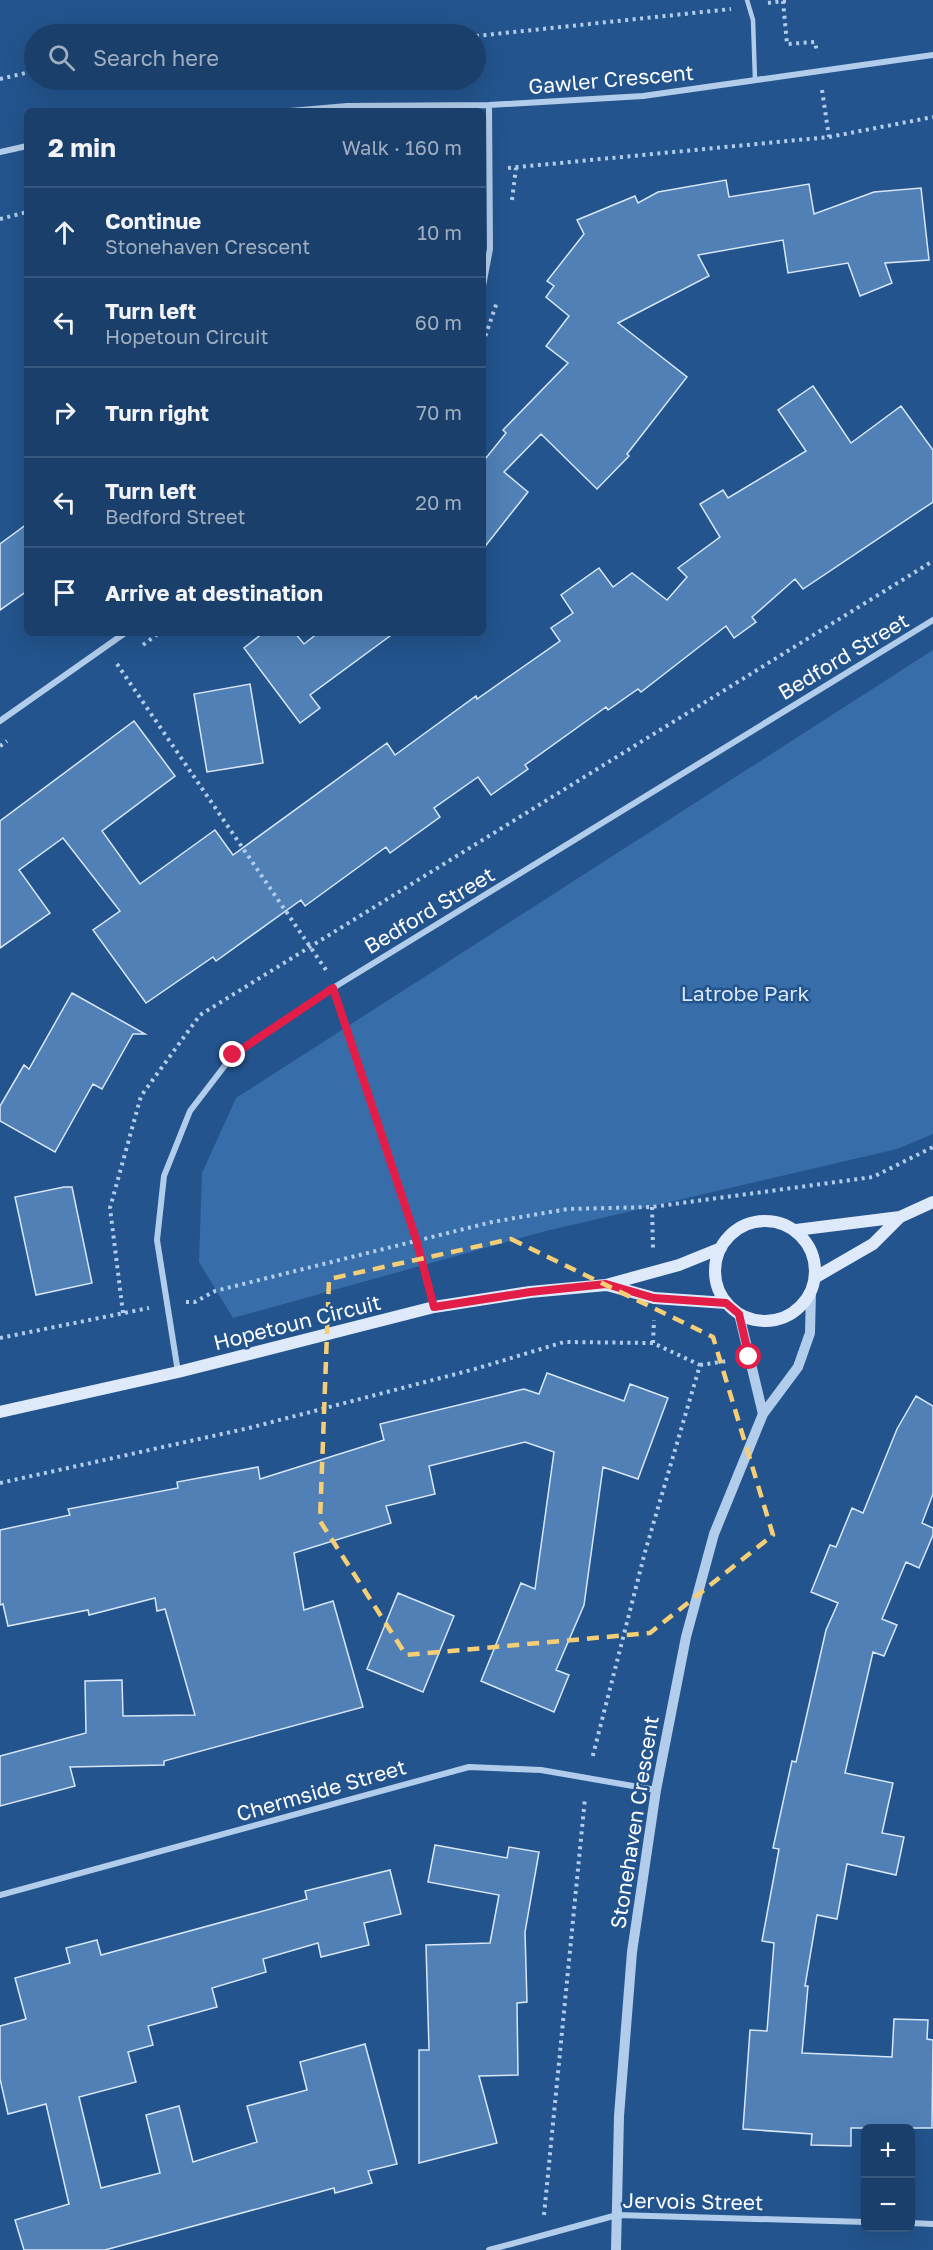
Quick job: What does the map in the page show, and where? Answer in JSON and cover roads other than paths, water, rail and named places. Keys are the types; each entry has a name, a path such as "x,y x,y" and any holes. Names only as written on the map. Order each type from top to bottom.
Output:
{"main road":[{"path":"796,1230 900,1217 933,1202"},
{"path":"816,1277 873,1244 900,1217"},
{"path":"766,1220 784,1224 796,1230 808,1243 815,1260 816,1277 811,1292 802,1306 788,1316 772,1321 755,1320 739,1314 726,1303 718,1290 715,1276 716,1262 721,1248 731,1234 749,1223 766,1220"},
{"name":"Hopetoun Circuit","path":"0,1412 178,1372 434,1307 530,1292 606,1284 679,1265 721,1248"},
{"name":"Hopetoun Circuit","path":"606,1284 654,1298 726,1303"}],"street":[{"name":"Gawler Crescent","path":"324,108 489,105 643,96 933,55"},
{"path":"486,270 490,249 489,105"},
{"path":"0,152 24,147"},
{"name":"Bedford Street","path":"178,1372 158,1240 164,1176 190,1111 233,1055 333,988 933,620"},
{"path":"0,721 122,636"},
{"name":"Stonehaven Crescent","path":"616,2250 619,2116 631,1964 656,1790 686,1637 714,1534 763,1414 798,1367 810,1333 811,1292"},
{"path":"739,1314 763,1414"},
{"name":"Chermside Street","path":"0,1895 469,1767 541,1770 656,1790"},
{"name":"Jervois Street","path":"489,2250 617,2215 861,2222"},
{"path":"915,2223 933,2224"}],"lane":[{"path":"747,0 753,20 755,80"}],"park label":[{"name":"Latrobe Park","path":"745,993"}]}
